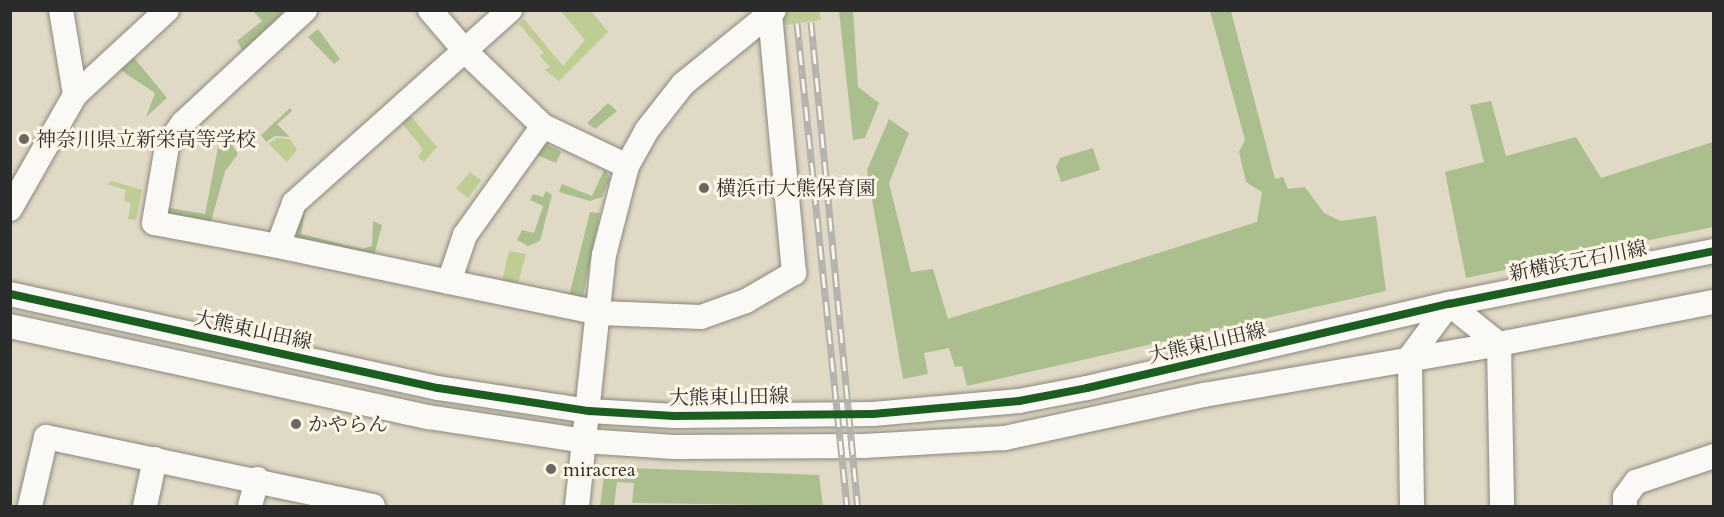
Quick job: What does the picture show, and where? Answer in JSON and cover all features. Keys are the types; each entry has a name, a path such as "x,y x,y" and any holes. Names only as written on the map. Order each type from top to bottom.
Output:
{"street":[{"path":"62,10 75,94"},
{"path":"10,209 75,94 167,10"},
{"path":"305,10 183,123 167,146 154,223 278,246 600,313 701,318 747,301 794,273 772,13"},
{"path":"430,10 466,52 543,126 627,165"},
{"path":"278,246 294,203 466,52 510,10"},
{"path":"576,507 600,313 604,255 627,165 647,130 683,84 772,13"},
{"path":"449,282 465,235 543,126"},
{"name":"新横浜元石川線","path":"1449,304 1713,251"},
{"name":"大熊東山田線","path":"10,294 438,388 589,411 674,416 873,414 1019,401 1449,304"},
{"path":"10,326 428,417 584,441 674,447 863,446 1005,438 1204,394 1410,357 1499,344 1713,302"},
{"path":"1412,507 1410,357 1449,304 1499,344"},
{"path":"1499,344 1502,507"},
{"path":"30,507 46,437 256,479 363,505"},
{"path":"1625,507 1625,497 1636,482 1713,456"},
{"path":"145,507 155,459"},
{"path":"250,507 256,479"}],"green space":[{"path":"253,11 285,11 243,51 237,41 262,21"},
{"path":"561,11 591,11 608,32 559,81 545,70 550,67 540,56 544,53 519,24 524,19 563,66 585,40"},
{"path":"787,11 819,11 821,20 784,25 783,14"},
{"path":"839,11 853,11 858,87 879,103 865,138 853,140"},
{"path":"1210,11 1231,11 1275,179 1283,177 1288,189 1305,187 1324,213 1341,221 1376,216 1386,291 967,386 962,366 955,367 949,348 924,353 928,374 903,379 867,170 889,119 909,133 889,183 911,272 933,269 948,319 1257,222 1262,192 1246,182 1239,152 1245,140"},
{"path":"318,29 340,59 334,64 308,37"},
{"path":"131,54 167,98 146,117 155,93 116,67"},
{"path":"1491,101 1506,156 1576,137 1601,178 1713,142 1713,227 1466,278 1445,172 1484,162 1470,105"},
{"path":"608,103 617,111 595,129 587,123"},
{"path":"290,108 292,111 277,124 290,137 275,136 266,142 261,135"},
{"path":"409,114 437,147 424,162 418,157 423,149 401,122"},
{"path":"226,136 238,154 225,171 211,222 160,212 165,207 205,214 220,137"},
{"path":"276,138 290,139 297,150 287,162 269,144"},
{"path":"543,142 561,152 556,163 533,153"},
{"path":"1093,148 1100,170 1061,182 1056,167 1060,158"},
{"path":"605,168 610,179 602,197 590,201 559,192 562,184 592,196"},
{"path":"470,172 481,180 468,198 456,189"},
{"path":"112,181 142,190 136,220 128,219 131,203 124,201 126,190 107,184"},
{"path":"546,191 552,195 540,241 528,246 517,240 522,230 534,233 543,206 530,200 533,194 543,197"},
{"path":"306,206 301,234 362,249 372,246 373,221 382,225 374,256 297,242 292,231"},
{"path":"590,212 600,213 582,301 568,300"},
{"path":"509,251 526,254 517,287 502,282"},
{"path":"605,467 819,475 823,506 632,503 634,483 617,482 614,506 600,506"}],"railway":[{"path":"811,22 858,506"},
{"path":"797,23 847,506"}],"cycle path":[{"path":"10,294 438,388 589,411 674,416 873,414 1019,401 1087,388 1449,304 1714,251"}],"place":[{"name":"神奈川県立新栄高等学校","path":"24,139"},
{"name":"横浜市大熊保育園","path":"704,188"},
{"name":"かやらん","path":"296,424"},
{"name":"miracrea","path":"551,469"}]}
